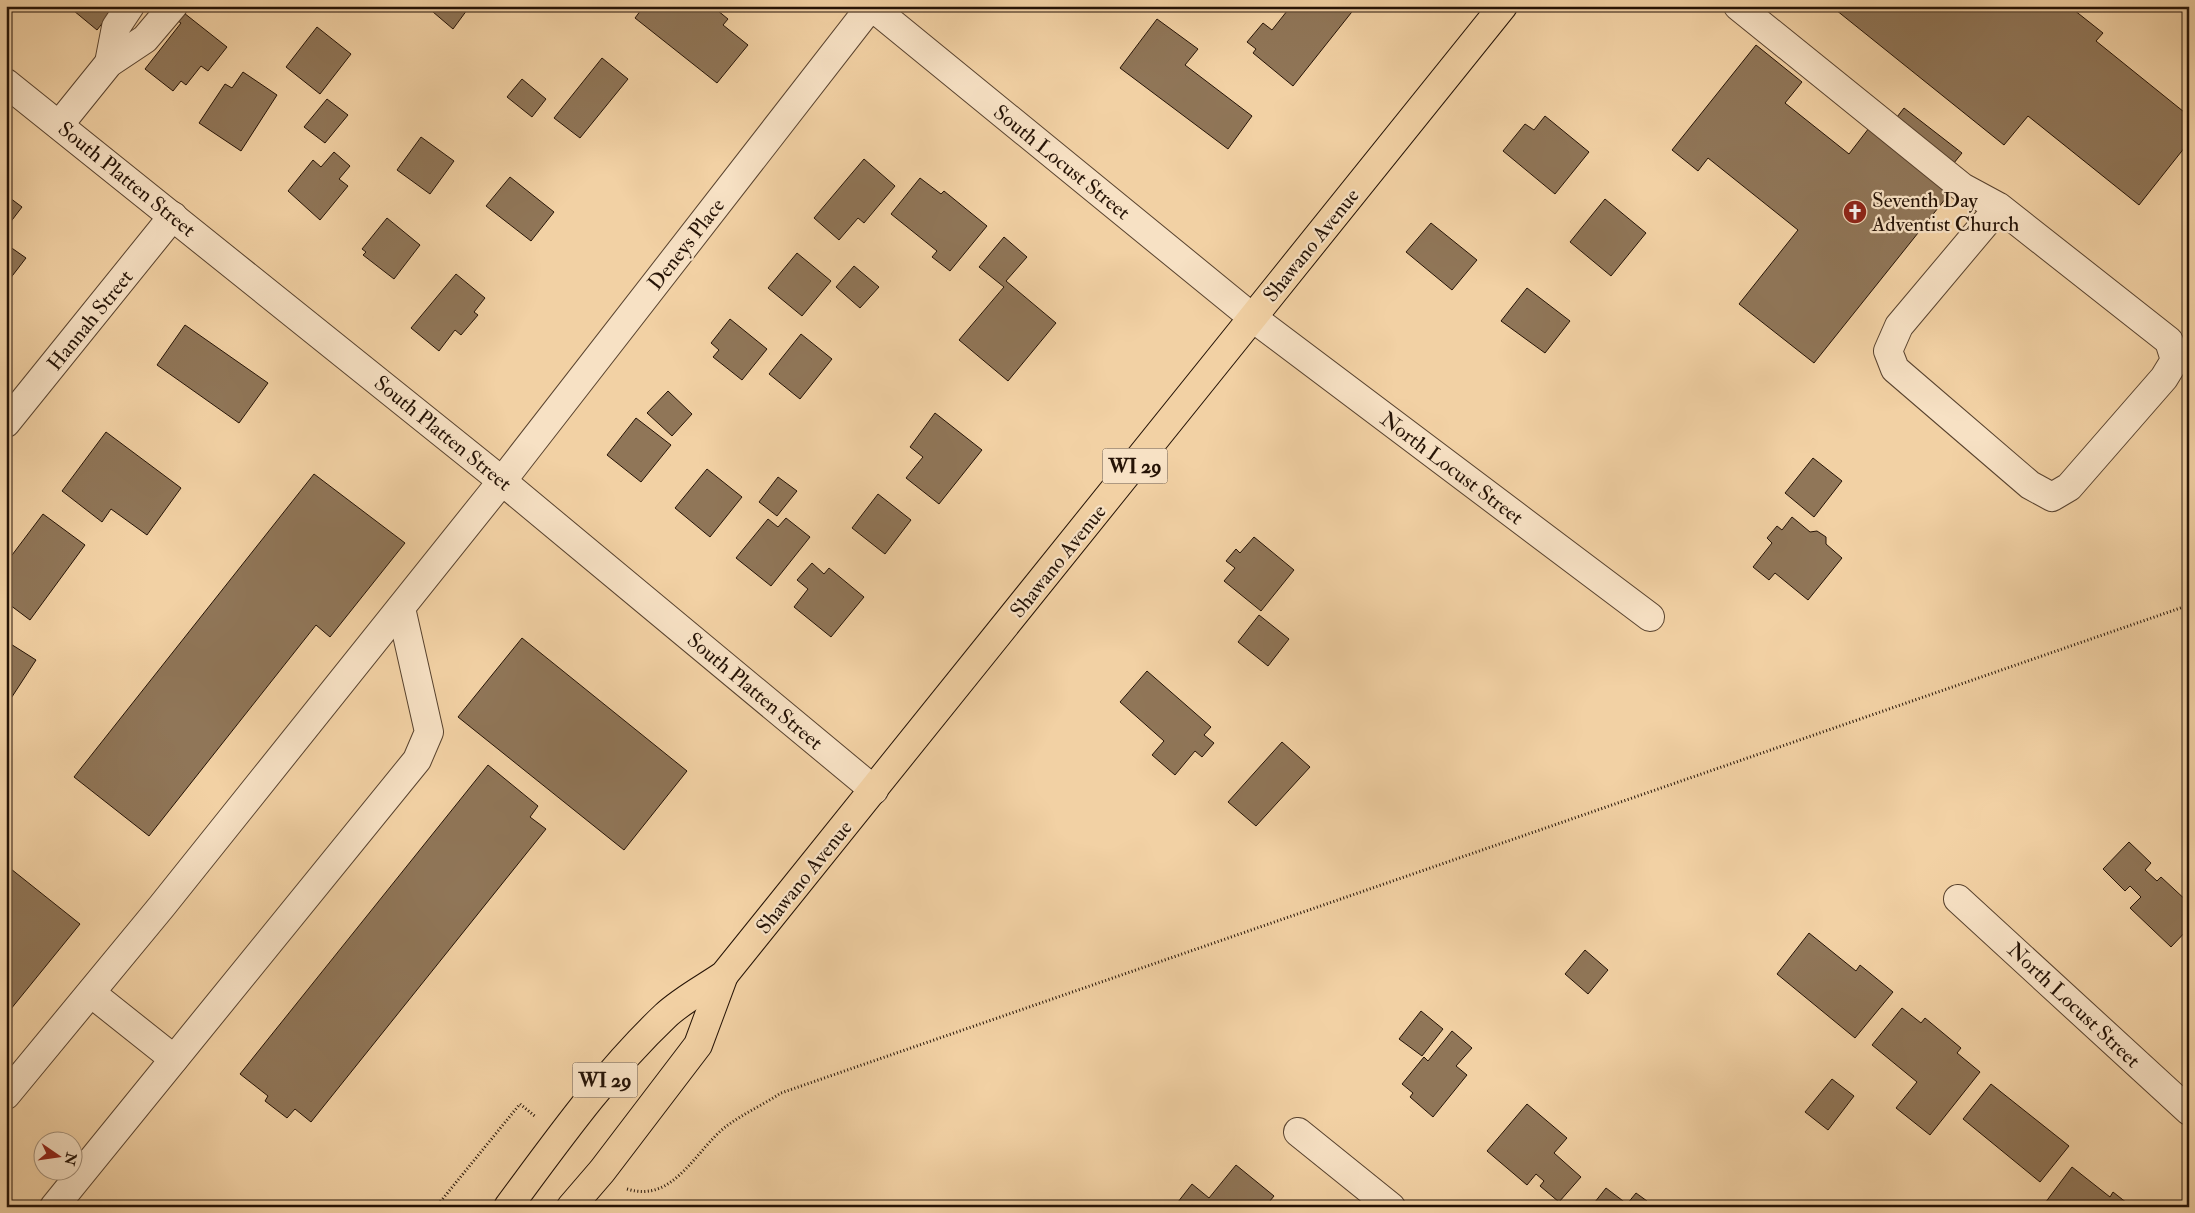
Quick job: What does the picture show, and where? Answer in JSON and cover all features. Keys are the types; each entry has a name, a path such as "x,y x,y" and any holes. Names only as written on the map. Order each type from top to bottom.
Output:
{"main road":[{"name":"Shawano Avenue","path":"508,1207 560,1136 618,1065 666,1015 724,975 1503,6"},
{"name":"Shawano Avenue","path":"571,1207 602,1171 698,1045 724,975"}],"street":[{"path":"109,63 116,26 130,6"},
{"path":"59,125 109,63 145,39 173,6"},
{"name":"South Locust Street","path":"871,6 1253,318"},
{"name":"Deneys Place","path":"6,1095 91,993 502,481 871,6"},
{"path":"1738,6 1962,187 1999,207 2169,341 2174,360 2164,378 2069,487 2052,498 2030,485 1895,369 1888,351 1899,326 1999,207"},
{"name":"South Platten Street","path":"6,82 502,481 874,790"},
{"name":"Hannah Street","path":"6,423 173,216"},
{"name":"North Locust Street","path":"1253,318 1650,618"},
{"path":"54,1207 417,760 429,732 401,608"},
{"name":"North Locust Street","path":"1958,899 2189,1111"},
{"path":"91,993 174,1059"},
{"path":"1298,1132 1373,1201"}],"path":[{"path":"781,1093 2189,605"}],"building":[{"path":"68,6 116,6 97,30"},
{"path":"426,6 470,6 453,29"},
{"path":"615,6 626,6 621,12"},
{"path":"644,6 712,6 728,19 723,25 748,45 717,83 635,18"},
{"path":"1291,6 1353,6 1355,8 1293,86 1253,53 1256,49 1247,42 1263,23 1272,30"},
{"path":"1831,6 2069,6 2103,33 2096,41 2189,116 2189,142 2139,205 2028,116 2004,145"},
{"path":"184,13 227,47 208,71 201,66 186,85 181,81 173,91 145,69 181,23 178,21"},
{"path":"1157,19 1198,49 1185,65 1252,116 1228,149 1120,68"},
{"path":"317,27 351,54 320,94 286,67"},
{"name":"Seventh Day Adventist Church","path":"1756,45 1802,82 1785,103 1849,154 1869,128 1880,139 1950,193 1814,363 1739,304 1798,230 1708,158 1698,171 1672,150"},
{"path":"602,58 628,79 580,138 554,118"},
{"path":"243,72 277,95 241,151 199,123 225,84 232,88"},
{"path":"522,79 546,99 532,117 507,97"},
{"path":"327,99 348,115 325,143 304,127"},
{"path":"1904,108 1962,153 1937,184 1880,139"},
{"path":"1545,116 1589,152 1555,194 1503,151 1525,124 1534,130"},
{"path":"421,137 454,161 430,194 397,170"},
{"path":"334,152 350,166 339,179 348,186 320,220 288,191 313,160 321,167"},
{"path":"864,159 895,186 864,223 858,218 839,240 814,218"},
{"path":"510,177 554,212 531,241 486,206"},
{"path":"920,178 941,194 944,191 987,226 950,271 932,257 937,251 891,214"},
{"path":"6,195 22,207 6,228"},
{"path":"1605,199 1646,233 1611,276 1570,242"},
{"path":"387,218 420,245 394,279 363,255 366,252 362,249"},
{"path":"1431,223 1477,260 1452,290 1406,252"},
{"path":"1004,237 1027,257 1006,281 1056,323 1008,381 959,340 1004,287 979,267"},
{"path":"6,244 26,258 6,284"},
{"path":"797,253 831,281 802,316 768,288"},
{"path":"854,266 879,287 860,308 836,287"},
{"path":"456,274 485,298 474,312 478,315 461,335 455,330 439,351 411,328"},
{"path":"1527,288 1570,321 1545,353 1501,321"},
{"path":"730,319 767,349 742,380 713,357 719,350 711,343"},
{"path":"185,325 268,383 239,423 157,365"},
{"path":"801,334 832,359 800,399 769,374"},
{"path":"668,391 692,414 672,436 647,413"},
{"path":"935,413 982,450 939,504 906,478 923,457 910,447"},
{"path":"636,418 671,445 641,482 607,455"},
{"path":"106,432 181,488 147,535 111,509 102,522 62,491"},
{"path":"1813,458 1842,481 1814,517 1785,493"},
{"path":"707,469 742,497 710,537 675,508"},
{"path":"314,474 405,543 330,637 316,625 149,836 74,777"},
{"path":"778,477 797,491 777,516 759,502"},
{"path":"878,494 911,520 885,554 852,528"},
{"path":"43,514 85,545 30,620 6,602 6,563"},
{"path":"1792,517 1810,532 1817,531 1826,537 1826,544 1842,558 1808,600 1775,573 1769,580 1753,567 1772,543 1767,538 1777,526 1782,530"},
{"path":"786,518 810,537 771,586 736,558 768,519 778,527"},
{"path":"1254,537 1294,570 1261,611 1224,581 1235,568 1226,561 1236,549 1240,553"},
{"path":"812,563 824,574 829,568 864,597 831,637 794,607 808,589 797,580"},
{"path":"1259,615 1289,639 1268,666 1238,642"},
{"path":"522,638 687,771 624,850 458,717"},
{"path":"6,641 36,660 6,706"},
{"path":"1147,671 1211,727 1204,735 1214,743 1202,757 1195,751 1175,775 1152,755 1164,741 1120,702"},
{"path":"1282,742 1310,767 1256,826 1228,802"},
{"path":"488,765 538,806 530,817 546,829 311,1122 295,1109 287,1118 265,1101 268,1096 240,1074"},
{"path":"2129,842 2151,863 2145,870 2157,881 2161,877 2189,903 2189,928 2171,947 2130,908 2141,897 2130,886 2125,891 2103,869"},
{"path":"6,865 80,924 6,1015"},
{"path":"1809,933 1856,971 1860,965 1893,992 1855,1038 1777,974"},
{"path":"1585,950 1608,970 1588,994 1565,974"},
{"path":"1902,1008 1921,1023 1925,1018 1961,1048 1957,1053 1980,1072 1930,1135 1896,1108 1917,1082 1872,1045"},
{"path":"1421,1011 1443,1029 1422,1056 1399,1039"},
{"path":"1452,1031 1472,1048 1456,1066 1467,1075 1433,1117 1410,1097 1413,1093 1402,1084 1424,1057 1428,1061"},
{"path":"1832,1079 1854,1096 1828,1130 1805,1112"},
{"path":"1991,1084 2069,1146 2040,1182 1963,1119"},
{"path":"1527,1104 1567,1138 1554,1153 1581,1177 1559,1202 1540,1186 1544,1181 1536,1174 1527,1185 1487,1151"},
{"path":"1236,1165 1274,1196 1265,1207 1174,1207 1192,1184 1209,1198"},
{"path":"2072,1167 2110,1197 2113,1192 2132,1207 2042,1207"},
{"path":"1606,1188 1627,1204 1636,1193 1647,1201 1642,1207 1591,1207"}],"place":[{"name":"Seventh Day Adventist Church","path":"1855,212"}]}
